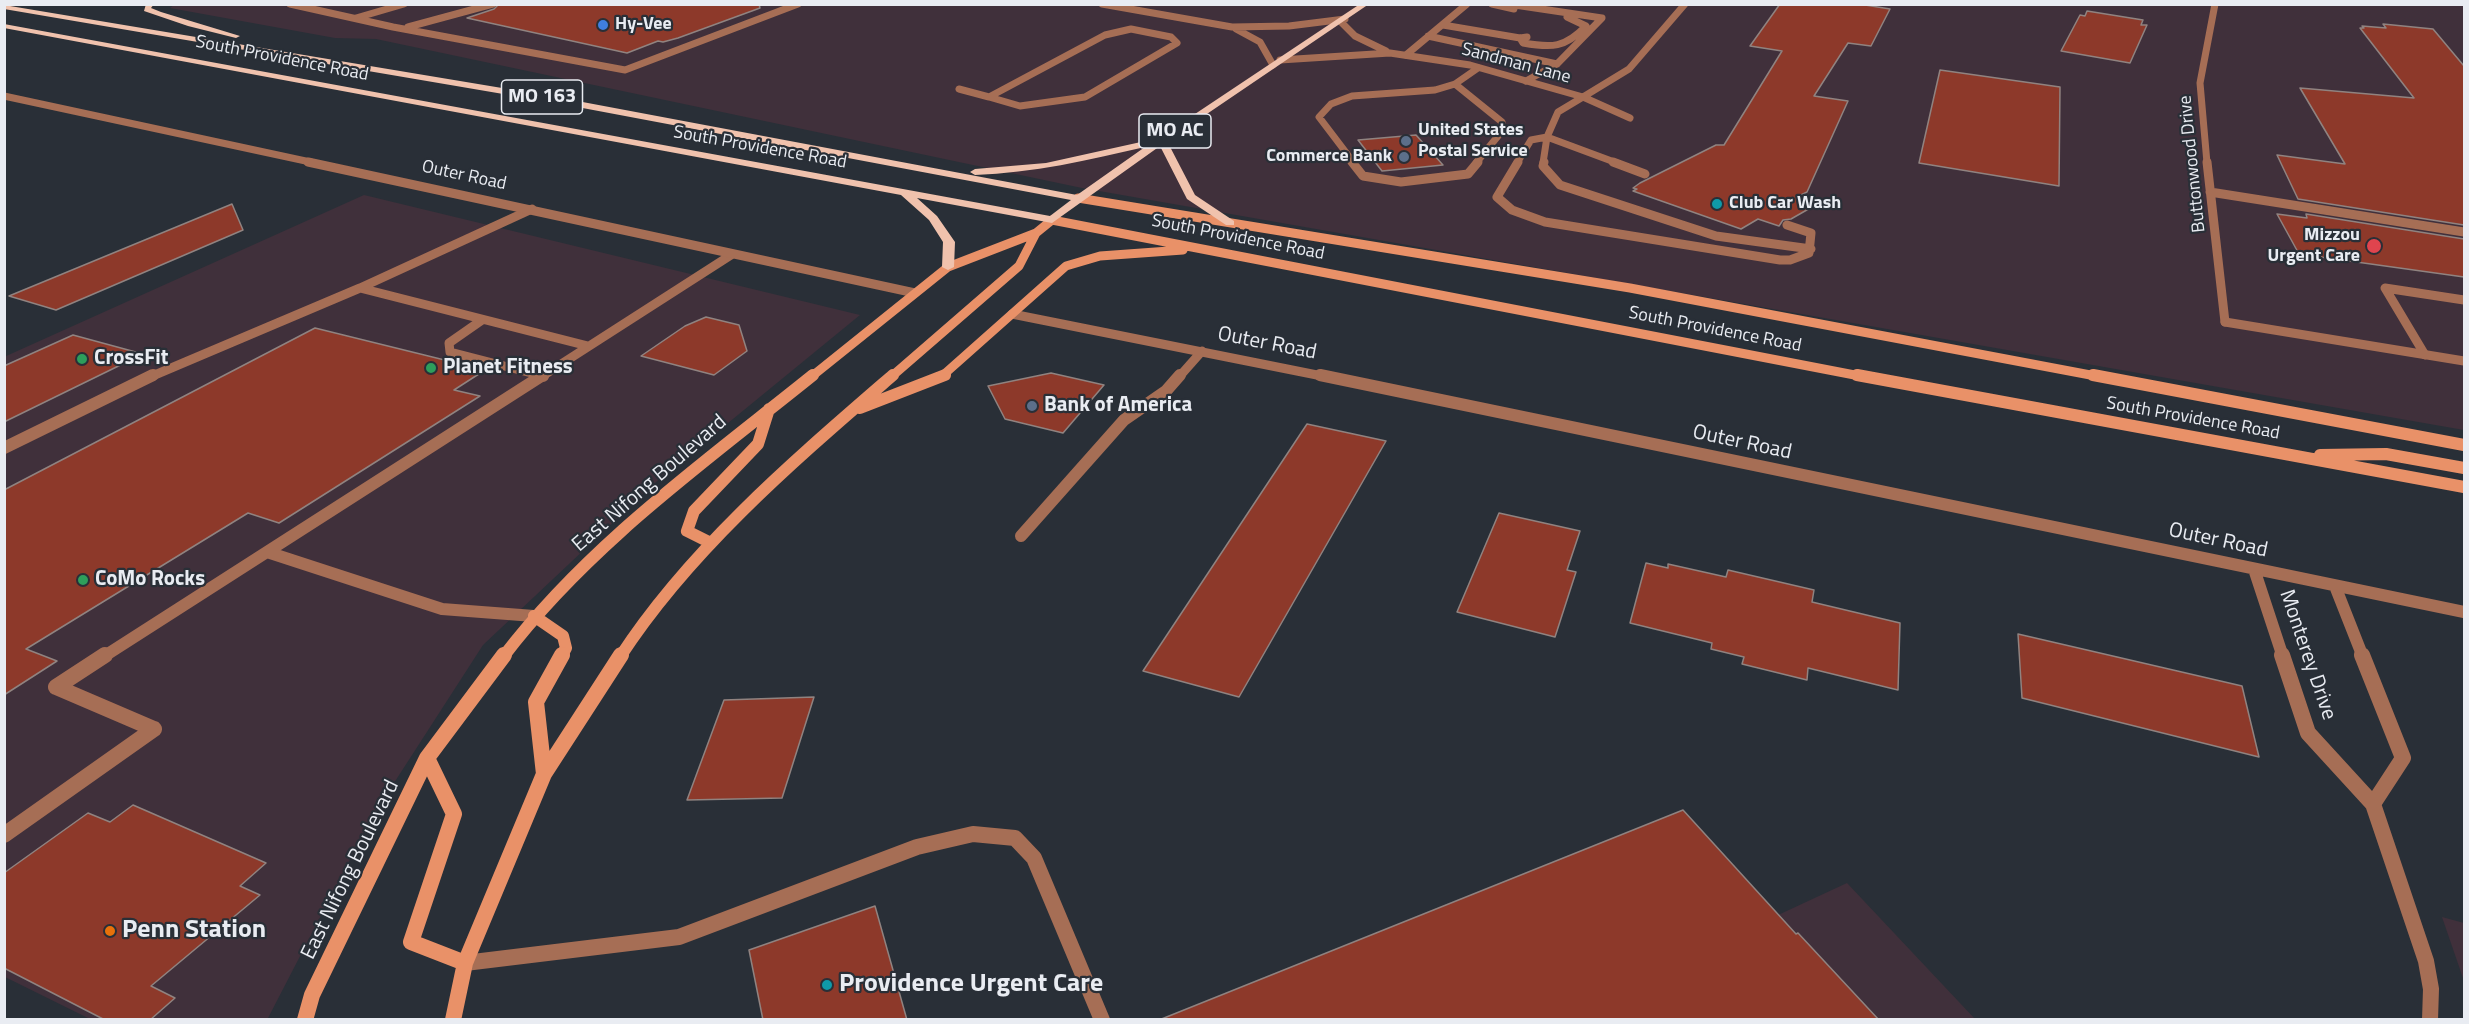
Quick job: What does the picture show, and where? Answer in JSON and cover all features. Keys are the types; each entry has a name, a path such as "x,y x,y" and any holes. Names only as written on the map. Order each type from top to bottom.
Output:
{"main road":[{"path":"150,4 147,9 209,30 273,44 320,60"},
{"name":"East Nifong Boulevard","path":"305,1020 312,994 427,758 534,616 628,523 948,267 1036,233 1078,198 1276,62 1366,4"},
{"name":"South Providence Road","path":"4,7 556,100 1078,198 1630,288 2464,445"},
{"name":"South Providence Road","path":"4,26 1052,220 1775,360 2464,486"},
{"path":"938,172 996,172 1064,162 1162,140 1191,197 1230,223"},
{"path":"905,193 933,218 949,242 948,267"},
{"name":"East Nifong Boulevard","path":"453,1020 465,963 544,774 635,634 711,543 850,412 1019,266 1036,233"},
{"path":"850,412 945,375 1066,266 1100,256 1205,249"},
{"path":"711,543 687,531 688,523 694,511 758,444 770,408"},
{"path":"2292,455 2386,454 2464,468"},
{"path":"534,616 563,636 566,648 536,702 544,774"},
{"path":"427,758 454,814 411,942 465,963"}],"street":[{"path":"290,4 402,29 625,70 798,4"},
{"path":"355,19 404,4"},
{"path":"402,29 493,4"},
{"path":"1102,4 1232,27 1289,26 1342,20"},
{"path":"1406,55 1467,4"},
{"path":"1443,25 1520,38 1523,43 1558,46 1566,45 1586,26 1571,18 1492,4"},
{"path":"1508,4 1602,18 1557,64 1526,81"},
{"path":"1685,4 1629,69 1558,112 1547,137 1543,166 1560,184 1716,236 1810,249"},
{"name":"Buttonwood Drive","path":"2215,4 2200,83 2225,322 2425,355"},
{"path":"1149,19 1158,14"},
{"name":"Sandman Lane","path":"1342,20 1355,36 1390,53"},
{"path":"988,98 1105,35 1131,29 1140,24"},
{"path":"1232,27 1260,42 1276,62"},
{"path":"959,89 1020,106 1085,97 1177,43 1171,37 1131,29"},
{"path":"1428,36 1557,64"},
{"name":"Sandman Lane","path":"1276,62 1390,53 1406,55 1478,68 1583,97 1630,118"},
{"path":"1455,84 1502,122 1498,136 1468,174 1401,182 1364,176 1319,117 1331,104 1352,96 1435,90 1455,84 1478,68"},
{"name":"Outer Road","path":"4,96 915,293"},
{"path":"1645,174 1547,137 1531,140 1497,198 1512,210 1545,222 1695,247 1724,246 1798,257 1809,253 1811,233 1787,225"},
{"path":"2210,192 2464,232"},
{"path":"4,448 172,366 360,288 532,209"},
{"path":"4,835 154,729 56,687 731,255"},
{"path":"360,288 588,346"},
{"path":"2464,300 2385,288 2425,355 2464,361"},
{"name":"Outer Road","path":"1012,314 1202,351 2464,612"},
{"path":"482,320 448,343 450,352 543,376"},
{"path":"1021,536 1124,420 1166,391 1202,351"},
{"path":"267,552 442,609 534,616"},
{"name":"Monterey Drive","path":"2254,569 2307,733 2373,804 2426,961 2432,989 2430,1020"},
{"path":"2335,586 2403,758 2373,804"},
{"path":"465,963 679,937 917,847 973,834 1015,838 1034,858 1102,1020"}],"shaded area":[{"path":"175,4 2464,5 2464,430 1082,188 376,39 335,38 170,8"},
{"path":"364,195 860,315 656,482 483,645 372,817 267,1020 90,1019 5,977 4,357"},
{"path":"1847,883 1975,1019 1552,1020"},
{"path":"2442,917 2464,923 2464,981"}],"building":[{"name":"Hy-Vee","path":"499,4 759,4 760,8 678,38 658,41 627,53 467,18 494,9"},
{"path":"1780,4 1859,4 1890,9 1871,46 1848,43 1814,96 1848,101 1807,192 1799,196 1819,203 1791,219 1783,220 1779,226 1758,219 1741,229 1633,191 1637,189 1633,188 1640,183 1716,145 1724,145 1782,51 1750,46"},
{"path":"2087,11 2143,20 2141,25 2147,25 2130,63 2061,51 2080,15 2085,16"},
{"path":"2383,24 2433,29 2464,66 2464,225 2298,199 2277,155 2345,164 2300,88 2414,98 2360,28 2364,28 2362,26 2386,28"},
{"path":"1940,70 2060,87 2059,186 1919,163"},
{"name":"Commerce Bank","path":"1416,135 1443,165 1382,171 1358,140"},
{"path":"232,204 243,230 56,310 9,296"},
{"path":"2277,214 2307,218 2306,214 2464,239 2464,277 2299,254"},
{"path":"706,317 739,325 747,351 714,375 641,356 685,326"},
{"path":"315,328 485,370 454,390 480,396 279,523 248,513 26,649 57,661 4,695 4,490"},
{"path":"73,335 143,354 4,422 4,366"},
{"name":"Bank of America","path":"1051,373 1104,385 1063,433 1005,419 988,386"},
{"path":"1307,424 1386,441 1239,697 1143,671"},
{"path":"1499,513 1580,531 1567,570 1576,572 1555,637 1457,612"},
{"path":"1646,563 1668,568 1668,564 1726,577 1728,570 1814,590 1812,602 1900,623 1898,690 1808,668 1807,680 1742,664 1744,657 1711,649 1712,643 1630,623"},
{"path":"2018,634 2242,686 2259,757 2022,698"},
{"path":"814,697 782,798 687,800 724,700"},
{"name":"Penn Station","path":"133,805 266,863 240,886 260,895 151,986 175,998 150,1020 105,1020 4,968 4,873 88,813 110,822"},
{"path":"1683,810 1796,934 1798,933 1879,1020 1159,1020"},
{"name":"Providence Urgent Care","path":"875,906 907,1020 763,1020 749,950"}],"place":[{"name":"Hy-Vee","path":"603,25"},
{"name":"United States Postal Service","path":"1406,141"},
{"name":"Commerce Bank","path":"1404,157"},
{"name":"Club Car Wash","path":"1717,204"},
{"name":"Mizzou Urgent Care","path":"2374,246"},
{"name":"CrossFit","path":"82,359"},
{"name":"Planet Fitness","path":"431,368"},
{"name":"Bank of America","path":"1032,406"},
{"name":"CoMo Rocks","path":"83,580"},
{"name":"Penn Station","path":"110,931"},
{"name":"Providence Urgent Care","path":"827,985"}]}
